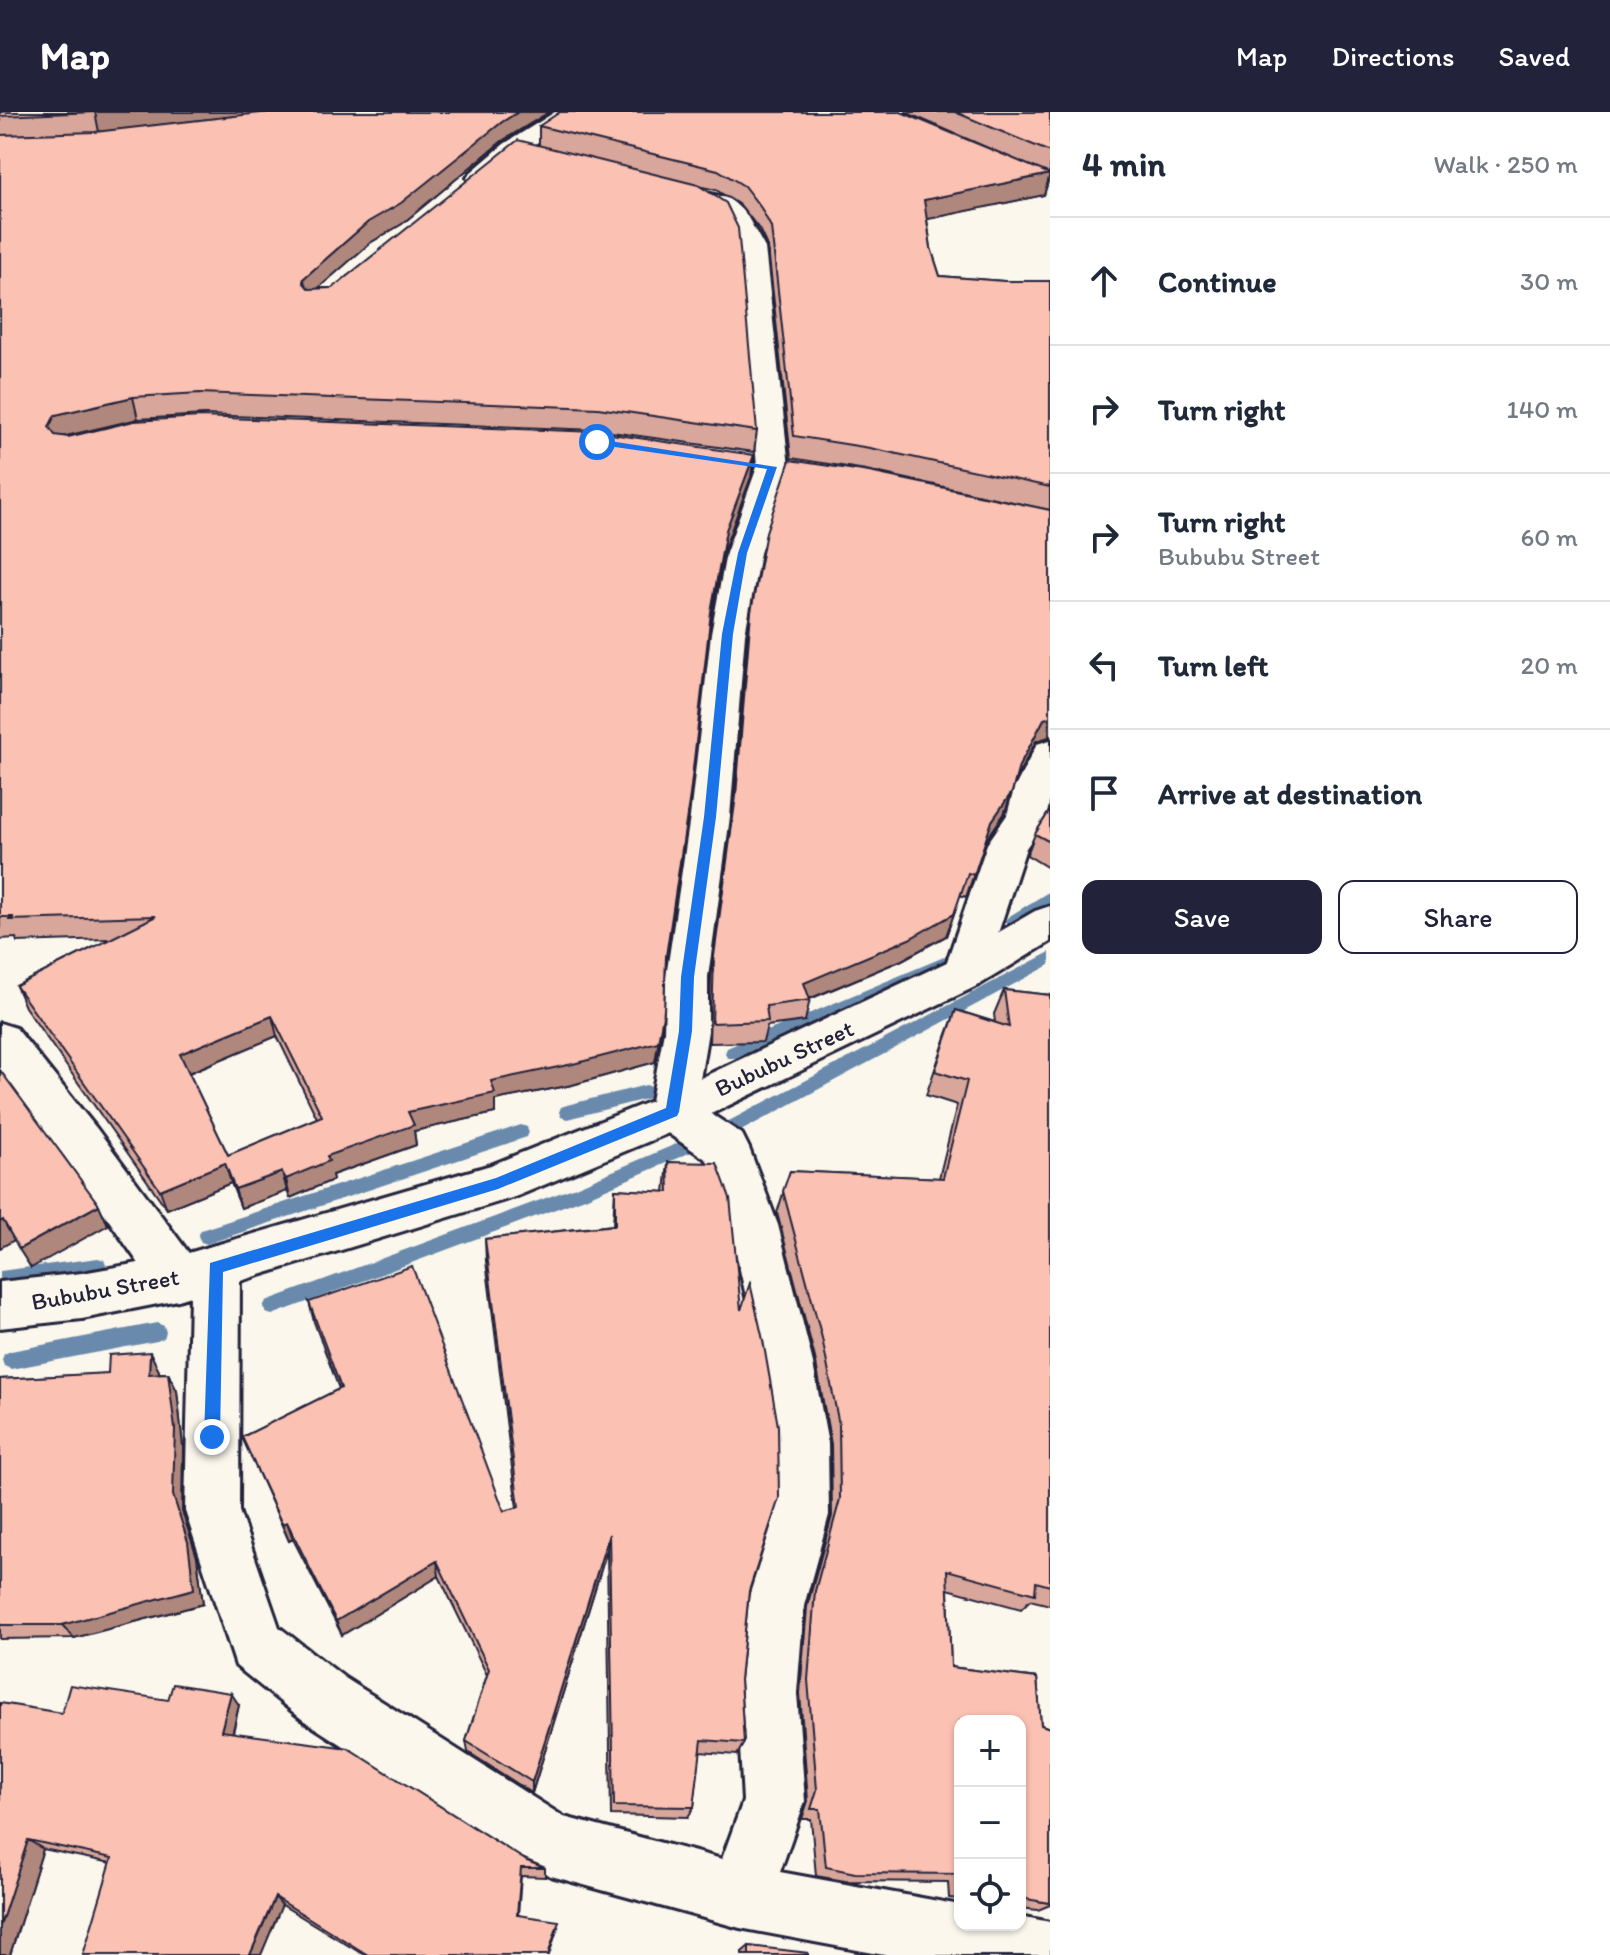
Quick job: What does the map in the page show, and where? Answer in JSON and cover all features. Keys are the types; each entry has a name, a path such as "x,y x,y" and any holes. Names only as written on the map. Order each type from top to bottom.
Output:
{"street":[{"path":"455,198 512,149 571,112"},
{"path":"512,149 542,157"},
{"path":"647,184 706,198 729,208 742,223 752,248 774,467 743,553 728,634 710,817 687,977 686,1031 672,1112 726,1148 754,1225 786,1359 801,1444 802,1515 775,1606 767,1693 774,1801 740,1896"},
{"path":"964,973 1007,844 1026,819 1033,789 1050,753"},
{"name":"Bububu Street","path":"0,1305 82,1296 197,1273 498,1183 672,1112 964,973 1050,922"},
{"path":"0,1041 81,1143 197,1273 212,1511 256,1646 324,1699 551,1845 740,1896 1050,1954"}],"building":[{"path":"0,112 96,112 0,116"},
{"path":"270,112 518,112 401,203 368,222 304,278 303,282 309,289 332,288 518,140 698,185 726,203 738,228 757,431 598,408 200,393 133,397 55,415 49,427 55,435 68,437 134,421 200,417 598,432 754,455 726,530 711,612 690,795 666,956 664,1010 658,1042 491,1081 495,1093 408,1112 414,1125 327,1156 329,1161 286,1179 282,1172 235,1189 225,1163 160,1190 16,986 156,916 8,920 14,917 0,917 0,135 95,132","holes":["272,1016 322,1116 228,1155 180,1054"]},
{"path":"560,112 901,112 1050,174 924,200 931,248 940,276 1050,281 1050,487 870,448 794,436 771,227 761,208 744,186 718,170 539,126"},
{"path":"955,112 1050,112 1050,152"},
{"path":"790,460 869,472 1050,510 1050,717 1044,719 1019,766 1012,792 992,821 974,875 968,873 954,914 909,939 804,983 810,1000 766,1006 768,1021 712,1023 714,956 736,796 751,612 766,532"},
{"path":"1050,810 1050,842 1035,834"},
{"path":"1004,990 1050,995 1050,1586 1036,1582 1035,1594 947,1570 951,1667 1037,1678 1041,1725 1050,1728 1050,1903 1026,1899 1026,1715 954,1715 954,1874 855,1873 826,1867 820,1809 811,1809 817,1790 808,1680 815,1591 840,1499 839,1425 822,1338 783,1191 790,1171 943,1178 967,1081 935,1071 956,1010 1009,1027"},
{"path":"0,1070 99,1205 19,1249 3,1220 0,1222"},
{"path":"668,1162 717,1163 730,1198 741,1310 750,1283 778,1426 779,1498 749,1591 740,1680 744,1743 702,1740 694,1807 614,1806 609,1534 532,1782 466,1741 489,1669 437,1561 336,1621 287,1522 282,1524 242,1437 341,1388 309,1302 412,1266 504,1511 519,1507 485,1239 615,1225 615,1189 669,1192"},
{"path":"150,1352 149,1374 168,1373 175,1429 173,1495 188,1542 194,1589 62,1625 0,1625 0,1379 108,1373 109,1355"},
{"path":"173,1684 231,1693 221,1731 348,1748 527,1861 545,1868 521,1868 517,1915 559,1921 548,1955 368,1955 275,1897 250,1955 83,1955 112,1858 28,1840 0,1926 0,1703 62,1713 70,1685 168,1700"},
{"path":"749,1946 808,1953 808,1955 749,1955"}],"waterway":[{"path":"902,112 933,126"},
{"path":"1013,921 1050,897"},
{"path":"733,1053 963,955"},
{"path":"731,1128 1050,958"},
{"path":"567,1112 646,1092"},
{"path":"207,1236 521,1132"},
{"path":"272,1307 579,1193 690,1145"},
{"path":"0,1279 98,1266"},
{"path":"11,1360 157,1332"}],"route":[{"path":"212,1437 215,1267 498,1183 672,1112 686,1031 687,977 710,817 728,634 743,553 773,467 597,442"}]}
